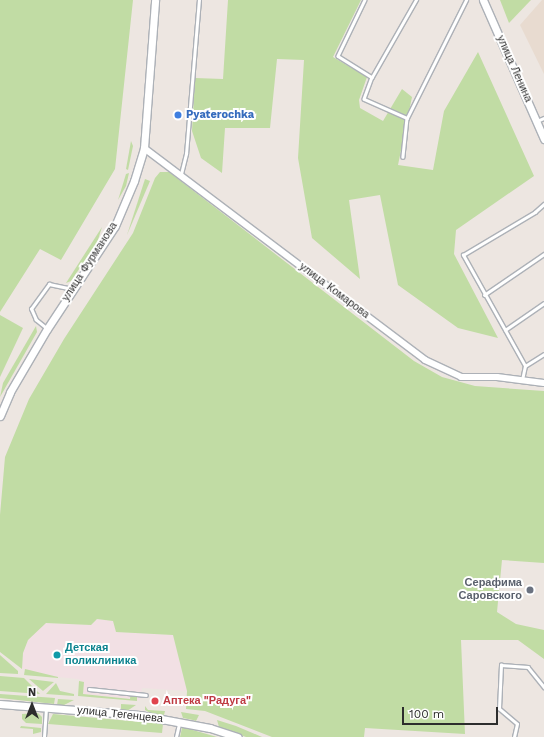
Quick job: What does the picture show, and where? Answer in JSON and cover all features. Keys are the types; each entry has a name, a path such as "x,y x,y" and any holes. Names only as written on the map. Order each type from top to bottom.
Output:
{"main road":[{"name":"улица Фурманова","path":"0,416 10,392 47,329 115,226 144,148 155,0"},
{"name":"улица Ленина","path":"483,0 544,139"},
{"name":"улица Тегенцева","path":"0,704 140,715 180,722 238,737"}],"street":[{"name":"улица Комарова","path":"144,148 425,360 461,377 496,377 544,383"}],"lane":[{"path":"180,175 186,154 199,0"},
{"path":"365,0 338,56 372,77"},
{"path":"407,118 364,99 372,77 416,0"},
{"path":"403,157 407,118 466,0"},
{"path":"536,121 544,118"},
{"path":"522,381 525,366 463,255 535,212 544,204"},
{"path":"484,295 544,254"},
{"path":"47,329 36,320 31,309 49,284 72,289"},
{"path":"505,330 544,303"},
{"path":"525,366 544,354"},
{"path":"514,737 517,724 499,708 501,665 528,667 544,688"},
{"path":"89,689 146,695"},
{"path":"44,737 46,708"},
{"path":"176,737 180,722"}],"shaded area":[{"path":"542,0 544,0 544,74 520,25"},
{"path":"97,619 113,621 116,632 173,635 187,691 142,688 140,700 83,694 84,682 78,679 58,677 22,669 23,653 28,640 38,628 46,623 91,625"}],"green space":[{"path":"0,0 133,0 115,169 61,260 40,249 0,312"},
{"path":"228,0 361,0 333,57 367,77 359,100 360,108 383,121 402,89 412,97 398,165 433,170 444,111 478,52 534,176 456,230 454,254 498,338 458,328 398,285 380,195 349,200 360,279 312,238 298,158 304,60 277,59 270,128 225,128 222,173 201,158 192,131 195,78 223,79"},
{"path":"500,0 531,0 509,23"},
{"path":"131,141 133,146 128,170 126,169"},
{"path":"160,172 169,172 414,361 442,377 475,386 544,391 544,563 502,560 497,612 516,624 544,630 544,659 518,640 461,640 465,734 365,728 364,737 272,737 205,711 186,709 187,691 173,635 116,632 113,621 97,619 91,625 46,623 28,640 23,653 22,669 0,652 0,515 5,457 29,399 64,339 133,233 155,178"},
{"path":"129,173 126,186 118,200 126,174"},
{"path":"145,179 150,181 127,235"},
{"path":"102,227 97,243 71,281 66,283"},
{"path":"0,315 23,328 0,377"},
{"path":"36,326 37,332 0,397 3,383"},
{"path":"0,655 18,671 18,674 0,673"},
{"path":"25,669 58,677 58,678 24,675"},
{"path":"0,676 24,678 40,694 0,691"},
{"path":"29,679 54,682 43,691"},
{"path":"79,681 84,682 83,694 130,699 131,691 137,695 137,701 78,696"},
{"path":"56,683 60,691 74,694 74,696 46,694"},
{"path":"0,694 55,698 54,704 0,698"},
{"path":"58,699 74,700 64,705 57,705"},
{"path":"121,704 136,705 127,711 121,711"},
{"path":"145,706 148,710 165,711 164,715 150,713 145,710"},
{"path":"181,712 199,715 196,721 183,718"},
{"path":"38,713 42,717 42,724 26,723 22,719 22,714"},
{"path":"53,714 163,724 162,733 48,724"},
{"path":"217,720 262,737 246,737 219,727"},
{"path":"21,726 41,728 41,732 33,734 33,729 20,728"},
{"path":"182,728 186,728 217,737 180,737"}],"place":[{"name":"Pyaterochka","path":"178,115"},
{"name":"Серафима Саровского","path":"530,590"},
{"name":"Детская поликлиника","path":"57,655"},
{"name":"Аптека \"Радуга\"","path":"155,701"}]}
